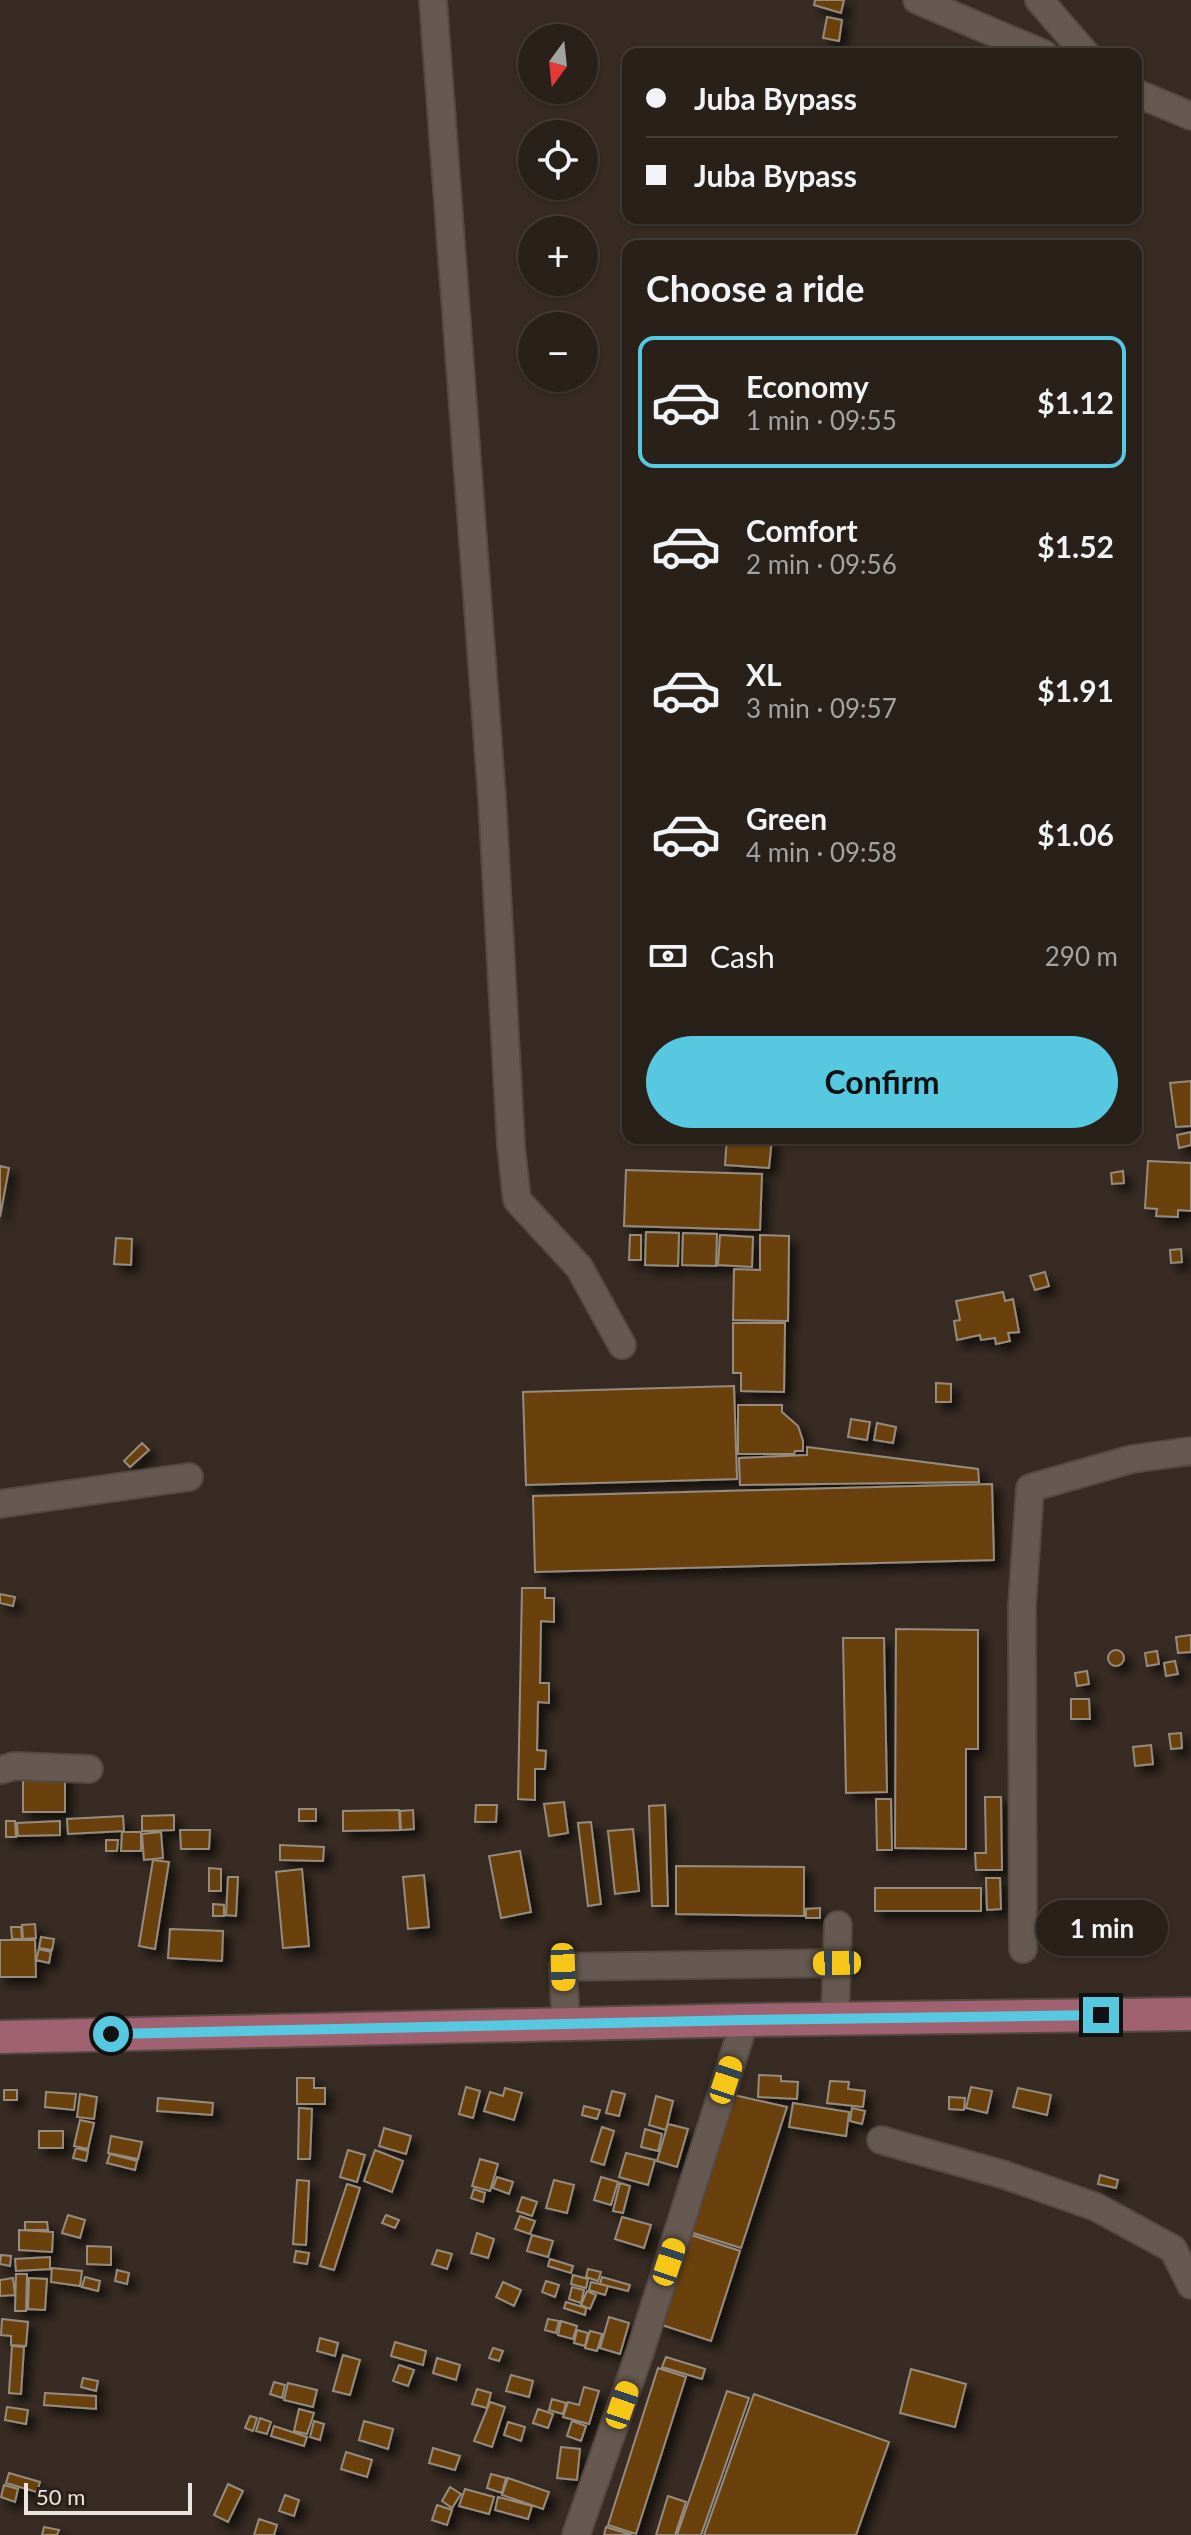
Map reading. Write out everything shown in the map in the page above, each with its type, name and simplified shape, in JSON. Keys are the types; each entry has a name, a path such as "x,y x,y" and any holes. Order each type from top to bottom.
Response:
{"main road":[{"path":"0,2037 745,2020 1191,2014"}],"street":[{"path":"433,0 486,718 511,1146 517,1200 579,1267 622,1345"},
{"path":"917,0 1030,48"},
{"path":"1039,0 1081,48"},
{"path":"1142,96 1191,116"},
{"path":"1023,1949 1022,1606 1030,1488 1132,1459 1191,1451"},
{"path":"0,1504 189,1477"},
{"path":"0,1770 14,1766 89,1769"},
{"path":"835,2019 838,1925"},
{"path":"566,2025 563,1967 837,1963"},
{"path":"576,2535 640,2352 745,2020"},
{"path":"881,2140 1005,2175 1096,2207 1173,2249 1191,2285"}],"building":[{"path":"815,0 844,0 841,13 814,5"},
{"path":"827,17 842,20 839,41 823,38"},
{"path":"1191,1081 1191,1126 1176,1127 1170,1083"},
{"path":"1191,1132 1191,1145 1179,1148 1177,1135"},
{"path":"727,1144 771,1144 769,1168 725,1165"},
{"path":"1148,1161 1191,1163 1191,1211 1178,1210 1178,1217 1156,1216 1157,1209 1145,1208"},
{"path":"0,1166 9,1168 0,1217"},
{"path":"626,1170 762,1174 760,1230 624,1226"},
{"path":"1123,1171 1124,1183 1112,1184 1111,1173"},
{"path":"646,1232 679,1233 678,1266 645,1265"},
{"path":"683,1233 717,1234 716,1266 682,1265"},
{"path":"630,1235 641,1235 641,1260 629,1260"},
{"path":"720,1235 753,1237 752,1267 718,1265"},
{"path":"760,1235 789,1236 788,1321 733,1320 734,1269 760,1270"},
{"path":"116,1238 132,1239 131,1265 114,1264"},
{"path":"1181,1249 1182,1262 1171,1263 1170,1250"},
{"path":"1045,1272 1049,1286 1035,1290 1030,1276"},
{"path":"1003,1292 1005,1301 1013,1299 1019,1332 1008,1333 1010,1341 996,1344 995,1338 981,1340 980,1335 957,1340 954,1321 960,1320 956,1301"},
{"path":"733,1323 785,1323 784,1392 741,1391 741,1373 733,1373"},
{"path":"936,1383 951,1384 951,1402 936,1402"},
{"path":"734,1386 737,1479 526,1485 523,1392"},
{"path":"738,1405 782,1405 782,1412 798,1426 803,1451 795,1451 794,1454 738,1454"},
{"path":"851,1419 870,1422 867,1440 848,1437"},
{"path":"877,1423 896,1427 893,1443 874,1440"},
{"path":"142,1443 149,1450 130,1467 124,1461"},
{"path":"807,1447 978,1469 979,1482 740,1485 739,1458 807,1455"},
{"path":"992,1484 994,1560 535,1572 533,1496"},
{"path":"522,1588 545,1588 545,1598 554,1598 554,1622 541,1621 540,1683 549,1683 549,1703 538,1702 537,1750 546,1751 545,1769 535,1769 535,1800 518,1799"},
{"path":"0,1594 15,1597 13,1606 0,1603"},
{"path":"896,1629 978,1630 978,1749 966,1749 966,1849 895,1848"},
{"path":"1191,1635 1191,1652 1178,1653 1176,1637"},
{"path":"843,1638 884,1638 887,1792 846,1793"},
{"path":"1116,1650 1122,1652 1122,1664 1116,1666 1110,1664 1108,1658 1110,1652"},
{"path":"1157,1651 1159,1664 1147,1666 1145,1653"},
{"path":"1175,1661 1178,1674 1166,1676 1164,1663"},
{"path":"1087,1671 1089,1684 1077,1686 1075,1673"},
{"path":"1071,1699 1089,1699 1090,1719 1071,1719"},
{"path":"1181,1733 1182,1748 1171,1749 1169,1734"},
{"path":"1151,1745 1153,1764 1135,1766 1133,1747"},
{"path":"23,1773 65,1773 65,1812 23,1812"},
{"path":"985,1797 1001,1797 1002,1870 976,1870 975,1853 986,1853"},
{"path":"876,1799 891,1799 892,1850 877,1850"},
{"path":"564,1802 568,1833 549,1836 544,1804"},
{"path":"476,1805 497,1805 496,1822 475,1822"},
{"path":"665,1805 668,1906 652,1906 649,1806"},
{"path":"299,1809 316,1809 316,1821 299,1821"},
{"path":"399,1810 400,1830 343,1831 343,1811"},
{"path":"413,1810 414,1829 401,1830 400,1811"},
{"path":"174,1815 174,1830 142,1831 142,1816"},
{"path":"123,1816 124,1831 68,1834 67,1819"},
{"path":"6,1821 15,1821 16,1837 6,1837"},
{"path":"60,1821 60,1835 18,1836 17,1823"},
{"path":"591,1822 601,1904 588,1906 578,1823"},
{"path":"633,1829 639,1891 615,1894 608,1831"},
{"path":"180,1830 210,1830 209,1849 181,1849"},
{"path":"122,1832 141,1832 141,1851 121,1851"},
{"path":"161,1832 163,1858 144,1860 142,1834"},
{"path":"106,1840 118,1840 117,1851 106,1851"},
{"path":"280,1845 324,1847 323,1861 280,1860"},
{"path":"520,1851 531,1912 501,1918 489,1856"},
{"path":"153,1860 169,1862 155,1949 139,1946"},
{"path":"676,1866 804,1867 804,1916 676,1914"},
{"path":"209,1868 221,1869 221,1891 209,1891"},
{"path":"302,1869 309,1946 283,1948 276,1872"},
{"path":"424,1875 429,1927 408,1929 403,1877"},
{"path":"228,1877 238,1877 236,1916 226,1915"},
{"path":"986,1878 1000,1878 1001,1909 987,1910"},
{"path":"875,1888 981,1888 981,1911 875,1911"},
{"path":"213,1904 224,1905 224,1916 213,1916"},
{"path":"820,1908 820,1918 806,1918 806,1909"},
{"path":"35,1924 36,1938 23,1939 22,1925"},
{"path":"11,1927 21,1927 22,1939 12,1939"},
{"path":"170,1929 223,1931 222,1961 168,1958"},
{"path":"41,1937 54,1939 52,1950 39,1948"},
{"path":"0,1940 35,1940 36,1977 0,1977"},
{"path":"39,1949 51,1952 49,1963 36,1960"},
{"path":"759,2075 781,2076 781,2081 798,2082 797,2099 758,2097"},
{"path":"297,2078 314,2078 314,2088 325,2088 325,2104 297,2104"},
{"path":"830,2081 849,2082 848,2089 865,2091 863,2107 827,2103"},
{"path":"466,2087 480,2091 473,2118 459,2114"},
{"path":"971,2087 992,2091 987,2113 966,2108"},
{"path":"505,2088 522,2093 514,2120 484,2111 490,2092 503,2096"},
{"path":"1018,2088 1051,2095 1047,2115 1013,2107"},
{"path":"4,2090 17,2090 17,2100 4,2100"},
{"path":"612,2091 625,2094 619,2116 606,2113"},
{"path":"46,2092 76,2094 74,2110 45,2107"},
{"path":"80,2094 97,2097 94,2119 77,2117"},
{"path":"734,2095 787,2107 741,2248 690,2232"},
{"path":"656,2096 673,2101 666,2130 649,2125"},
{"path":"949,2097 965,2098 964,2110 949,2109"},
{"path":"158,2098 213,2103 212,2115 157,2111"},
{"path":"793,2103 849,2112 846,2136 789,2127"},
{"path":"584,2106 600,2110 597,2119 582,2115"},
{"path":"299,2108 312,2109 310,2159 298,2159"},
{"path":"852,2108 865,2111 862,2124 850,2121"},
{"path":"80,2120 94,2123 88,2149 74,2146"},
{"path":"668,2124 688,2129 677,2167 657,2161"},
{"path":"602,2127 614,2131 604,2165 591,2161"},
{"path":"384,2128 411,2136 406,2154 379,2146"},
{"path":"645,2129 662,2134 658,2151 641,2147"},
{"path":"39,2131 63,2131 63,2148 39,2148"},
{"path":"111,2136 142,2142 138,2159 108,2153"},
{"path":"76,2148 88,2151 86,2161 73,2158"},
{"path":"348,2150 365,2155 357,2182 340,2177"},
{"path":"375,2150 403,2161 392,2192 364,2181"},
{"path":"626,2153 655,2160 648,2185 619,2177"},
{"path":"110,2154 137,2161 135,2170 107,2163"},
{"path":"480,2159 498,2164 490,2191 472,2186"},
{"path":"1100,2175 1118,2180 1116,2188 1098,2184"},
{"path":"497,2177 513,2182 509,2194 493,2188"},
{"path":"601,2177 618,2182 611,2205 594,2200"},
{"path":"297,2180 309,2181 306,2245 293,2244"},
{"path":"554,2180 574,2185 567,2213 546,2208"},
{"path":"620,2183 630,2186 623,2213 613,2211"},
{"path":"347,2184 360,2188 334,2270 320,2266"},
{"path":"474,2189 485,2193 483,2202 471,2198"},
{"path":"522,2197 537,2202 532,2216 517,2211"},
{"path":"68,2215 85,2220 80,2238 62,2233"},
{"path":"386,2215 399,2220 395,2228 382,2223"},
{"path":"520,2216 535,2221 530,2234 515,2229"},
{"path":"622,2217 651,2225 644,2248 615,2239"},
{"path":"25,2222 47,2222 48,2230 25,2230"},
{"path":"19,2230 53,2232 52,2252 19,2250"},
{"path":"477,2233 494,2239 488,2258 471,2253"},
{"path":"688,2234 740,2251 711,2341 659,2324"},
{"path":"532,2235 553,2241 548,2257 527,2251"},
{"path":"87,2246 111,2247 111,2265 87,2264"},
{"path":"437,2250 452,2254 447,2269 432,2264"},
{"path":"296,2251 309,2253 307,2264 294,2262"},
{"path":"1,2255 11,2256 10,2266 0,2264"},
{"path":"50,2257 50,2269 16,2271 15,2259"},
{"path":"550,2259 573,2266 571,2273 548,2266"},
{"path":"52,2268 82,2271 80,2286 51,2282"},
{"path":"588,2269 601,2272 598,2281 586,2277"},
{"path":"117,2270 129,2273 127,2284 115,2281"},
{"path":"16,2274 27,2274 26,2311 15,2311"},
{"path":"573,2275 588,2279 586,2288 571,2284"},
{"path":"85,2277 100,2281 98,2291 82,2287"},
{"path":"602,2277 630,2285 628,2291 600,2284"},
{"path":"13,2278 15,2295 0,2296 0,2280"},
{"path":"29,2278 47,2279 45,2310 28,2309"},
{"path":"546,2281 559,2285 555,2297 542,2292"},
{"path":"503,2282 521,2290 514,2306 496,2297"},
{"path":"591,2282 608,2286 605,2295 589,2290"},
{"path":"572,2287 584,2290 581,2303 569,2299"},
{"path":"587,2291 596,2295 590,2309 581,2305"},
{"path":"566,2302 586,2308 585,2315 564,2308"},
{"path":"609,2317 629,2323 620,2354 600,2348"},
{"path":"2,2319 28,2322 26,2346 11,2345 11,2336 1,2335"},
{"path":"548,2319 559,2321 556,2333 545,2330"},
{"path":"561,2321 577,2326 573,2339 558,2335"},
{"path":"577,2330 588,2333 585,2346 574,2343"},
{"path":"590,2331 602,2334 597,2351 585,2348"},
{"path":"320,2338 338,2343 335,2356 317,2351"},
{"path":"395,2342 426,2351 423,2365 391,2356"},
{"path":"12,2346 24,2347 21,2394 9,2393"},
{"path":"493,2348 503,2351 499,2361 489,2358"},
{"path":"343,2355 360,2360 350,2395 333,2391"},
{"path":"666,2357 705,2369 702,2379 662,2367"},
{"path":"437,2358 460,2365 456,2380 433,2373"},
{"path":"399,2365 414,2370 408,2386 393,2381"},
{"path":"658,2368 686,2377 636,2534 608,2525"},
{"path":"911,2369 966,2384 955,2427 900,2413"},
{"path":"511,2375 533,2381 529,2397 506,2391"},
{"path":"83,2378 98,2381 96,2391 81,2387"},
{"path":"274,2382 285,2385 282,2398 270,2394"},
{"path":"288,2383 317,2390 313,2407 284,2400"},
{"path":"584,2387 599,2391 589,2424 563,2417 568,2402 579,2405"},
{"path":"477,2389 491,2393 487,2408 472,2404"},
{"path":"727,2391 749,2398 701,2535 677,2535"},
{"path":"45,2393 96,2396 96,2409 44,2405"},
{"path":"754,2394 889,2442 856,2535 704,2535"},
{"path":"552,2399 566,2403 563,2414 549,2410"},
{"path":"490,2402 505,2407 492,2447 474,2441"},
{"path":"7,2407 28,2410 26,2424 5,2420"},
{"path":"299,2409 314,2413 307,2434 294,2431"},
{"path":"538,2409 553,2414 548,2428 533,2423"},
{"path":"250,2416 257,2418 253,2431 245,2428"},
{"path":"260,2418 271,2422 267,2434 256,2431"},
{"path":"314,2421 324,2424 320,2440 310,2437"},
{"path":"364,2421 393,2429 388,2449 359,2440"},
{"path":"572,2421 586,2426 581,2441 567,2436"},
{"path":"508,2422 525,2427 521,2441 504,2435"},
{"path":"274,2426 307,2437 304,2446 271,2436"},
{"path":"561,2447 580,2449 577,2480 557,2478"},
{"path":"433,2448 460,2456 455,2470 429,2463"},
{"path":"346,2452 372,2460 367,2477 341,2469"},
{"path":"9,2473 40,2482 37,2492 6,2483"},
{"path":"491,2474 506,2478 502,2493 487,2488"},
{"path":"508,2478 549,2492 543,2509 502,2495"},
{"path":"228,2484 243,2491 228,2522 214,2515"},
{"path":"4,2485 18,2489 15,2502 1,2497"},
{"path":"450,2487 461,2494 452,2508 442,2501"},
{"path":"465,2489 494,2497 489,2514 459,2506"},
{"path":"285,2495 299,2500 294,2516 279,2511"},
{"path":"668,2496 686,2502 675,2535 656,2535"},
{"path":"498,2497 532,2506 528,2519 495,2510"},
{"path":"437,2505 452,2510 447,2525 432,2520"},
{"path":"259,2519 277,2525 274,2535 254,2535"},
{"path":"44,2527 59,2530 57,2535 42,2535"},
{"path":"606,2527 632,2535 604,2535"}],"route":[{"path":"111,2034 1101,2015"}]}
